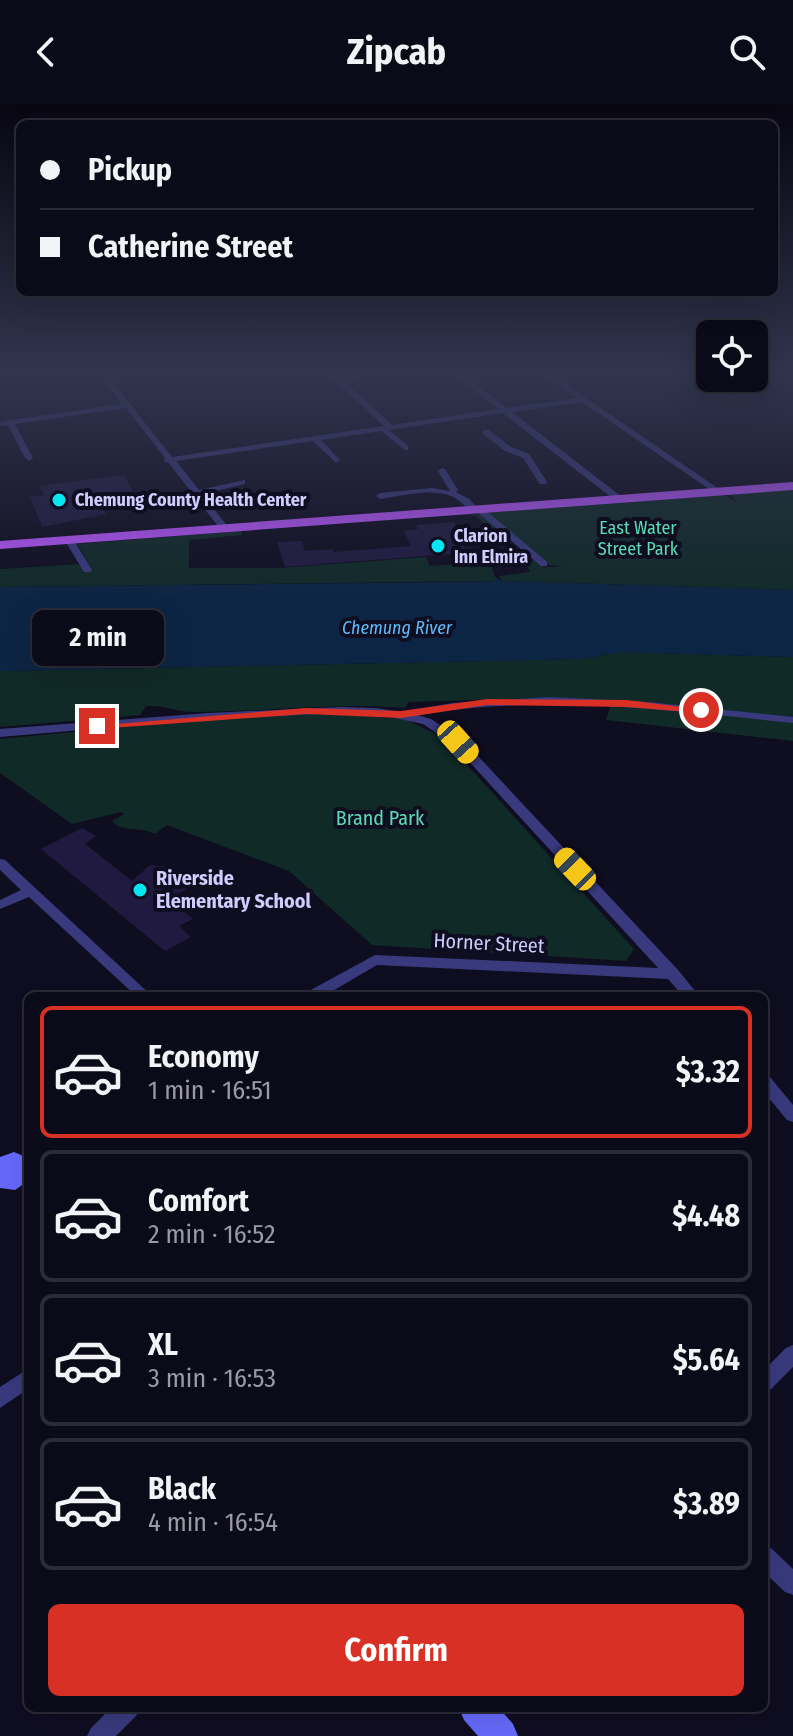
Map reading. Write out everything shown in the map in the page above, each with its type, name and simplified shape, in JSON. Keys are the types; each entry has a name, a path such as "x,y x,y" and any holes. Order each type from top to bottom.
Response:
{"main road":[{"path":"0,545 793,486"},
{"path":"480,1712 501,1736"}],"street":[{"path":"22,448 29,458"},
{"path":"158,448 224,528"},
{"path":"167,460 251,448"},
{"path":"325,448 336,460"},
{"path":"507,448 526,456 556,451"},
{"path":"552,448 619,499"},
{"path":"656,448 718,491"},
{"path":"526,456 543,482"},
{"path":"442,471 454,490 544,564"},
{"path":"197,493 242,482"},
{"path":"380,496 454,490"},
{"path":"69,539 87,570"},
{"path":"401,715 487,702 627,703 793,720"},
{"path":"0,733 292,711 364,711 427,721 458,742 689,992"},
{"path":"0,863 141,992"},
{"path":"0,905 30,891"},
{"name":"Horner Street","path":"319,992 375,960 674,974"},
{"path":"768,1086 793,1116"},
{"path":"768,1379 793,1354"},
{"path":"0,1399 24,1381"},
{"path":"768,1561 793,1584"},
{"path":"99,1736 124,1712"}],"green space":[{"name":"East Water Street Park","path":"793,490 793,590 502,581 499,576 530,572 527,565 520,562 536,560 544,567 561,567 544,564 479,509 724,495 739,504 729,494"},
{"path":"481,514 526,558 490,561 496,581 0,587 0,569 80,564 91,569 78,544 242,531 242,535 189,540 189,568 280,568 426,557 430,566 469,563 465,554 489,549 508,552 506,548 509,546 476,516 467,515"},
{"path":"621,652 793,657 793,741 606,720 612,702 538,698 409,702 405,708 352,706 194,712 146,706 140,715 0,727 0,671 583,659"},
{"name":"Brand Park","path":"317,713 405,719 442,737 634,949 626,961 372,945 289,871 167,825 155,834 121,827 112,821 124,814 121,812 72,824 0,773 0,739 189,721"}],"water":[{"name":"Chemung River","path":"494,576 502,581 793,590 793,657 621,652 583,659 0,671 0,587 462,582 495,581"}],"building":[{"name":"Chemung County Health Center","path":"124,475 134,493 97,497 106,514 42,527 30,497 45,495 39,486"},
{"name":"Clarion Inn Elmira","path":"454,522 466,552 285,567 277,542 302,541 305,551 333,549 334,552 411,546 404,531 418,529 416,525"},
{"name":"Riverside Elementary School","path":"82,828 96,836 85,844 132,881 150,865 170,867 182,874 178,876 192,887 179,893 193,906 183,911 193,919 179,926 191,937 165,951 41,849"}],"place":[{"name":"Chemung County Health Center","path":"59,500"},
{"name":"Clarion Inn Elmira","path":"438,546"},
{"name":"Riverside Elementary School","path":"140,890"}],"route":[{"path":"97,726 306,711 376,711 401,715 454,704 487,702 627,703 701,710"}]}
